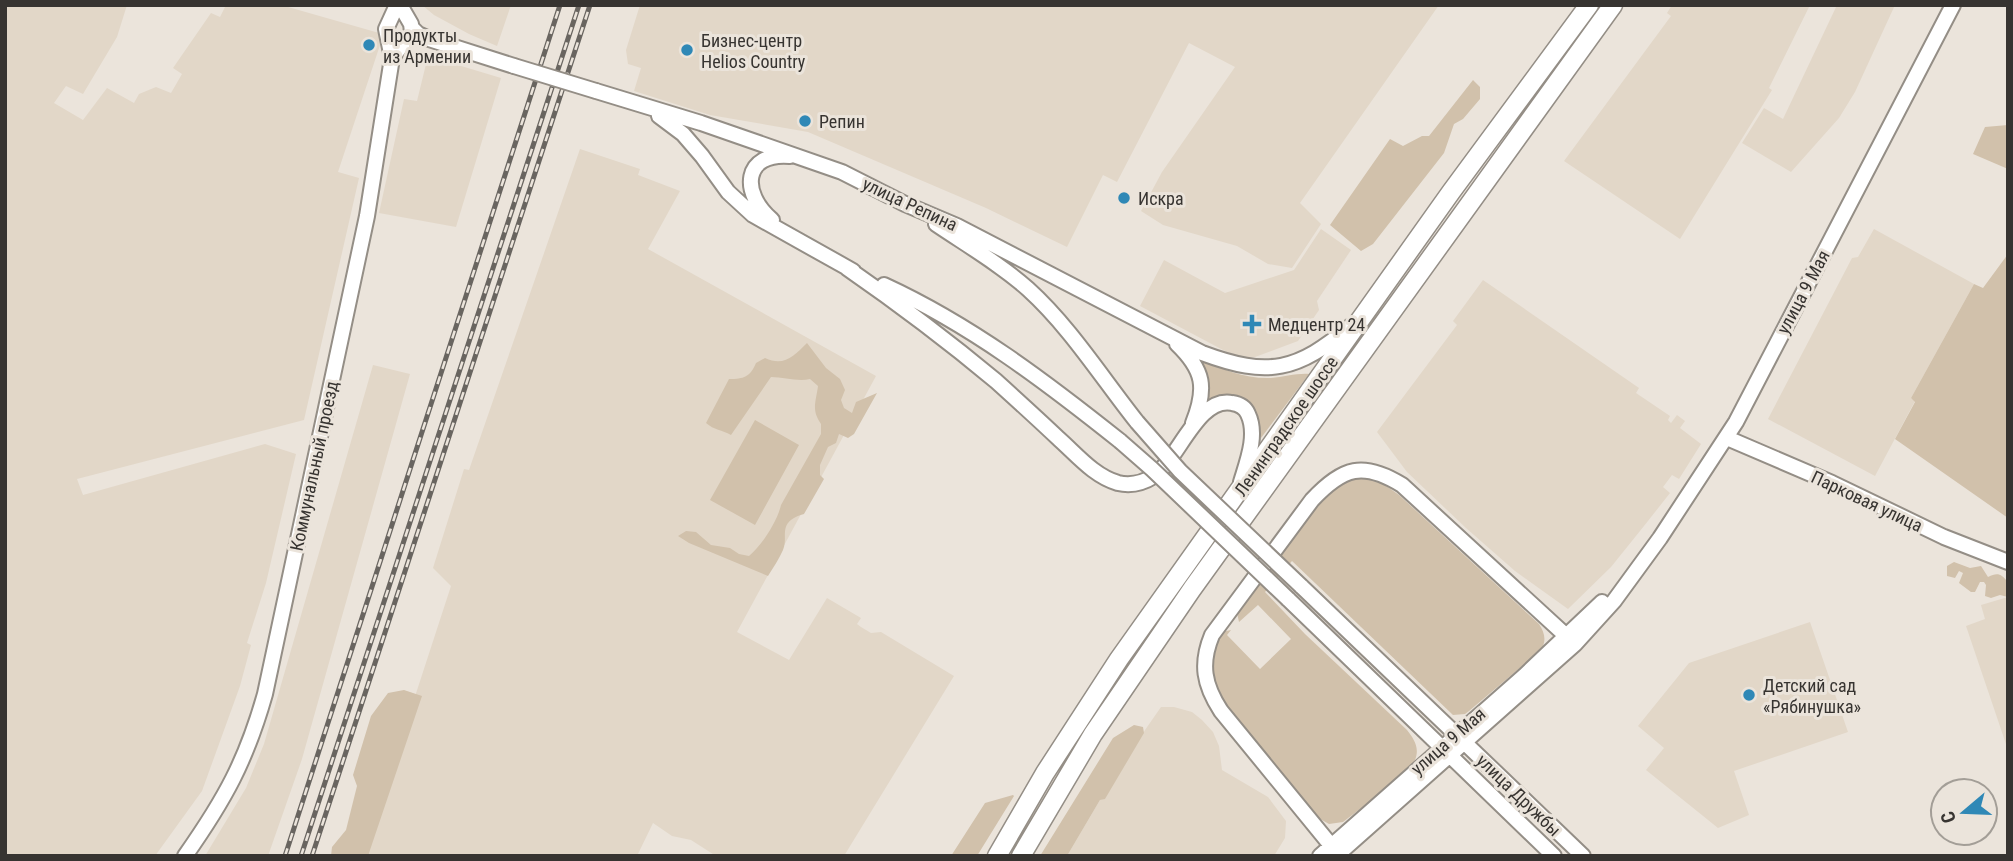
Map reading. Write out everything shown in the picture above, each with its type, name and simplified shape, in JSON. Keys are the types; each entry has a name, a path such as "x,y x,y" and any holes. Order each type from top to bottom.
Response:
{"highway":[{"name":"Ленинградское шоссе","path":"997,856 1045,773 1119,659 1451,192 1589,5"},
{"name":"Ленинградское шоссе","path":"1021,856 1093,734 1192,589 1613,5"}],"street":[{"path":"398,5 386,29 387,37 393,43 409,33"},
{"path":"398,5 409,33"},
{"name":"улица 9 Мая","path":"1320,856 1335,852 1619,594 1679,512 1727,438 1953,5"},
{"name":"улица Репина","path":"390,21 397,17 409,33 842,172 905,204 957,226 1202,353 1235,365 1270,368 1289,364 1331,342 1366,314"},
{"path":"392,58 409,33"},
{"name":"Коммунальный проезд","path":"185,856 214,815 243,761 265,694 367,216 392,58 387,37"},
{"path":"643,107 682,134 739,204 753,215 848,268 908,310 996,381 1102,476 1127,484 1145,481 1169,463 1192,427 1209,410 1223,402 1239,405 1249,415 1251,439 1248,460 1235,497"},
{"path":"800,242 763,212 751,194 750,186 755,170 769,158 777,155 805,158"},
{"name":"улица Дружбы","path":"905,204 1004,269 1030,291 1070,335 1137,422 1180,471 1583,856"},
{"name":"улица Дружбы","path":"848,268 957,323 1022,365 1120,441 1153,469 1554,856"},
{"path":"1167,335 1193,361 1201,379 1201,399 1192,427"},
{"name":"Парковая улица","path":"1727,438 1832,483 1944,537 2008,562"},
{"path":"1335,852 1221,711 1208,689 1204,664 1212,635 1312,500 1328,483 1345,472 1356,470 1386,475 1402,485 1570,640"}],"shaded area":[{"path":"5,5 127,5 117,37 83,94 66,86 54,103 83,120 107,88 134,103 139,94 156,87 171,93 182,74 173,68 211,13 220,17 226,5 281,5 379,33 382,39 338,172 359,178 304,420 77,479 83,495 265,444 296,454 266,583 247,643 251,645 240,686 202,791 155,856 5,856"},
{"path":"422,5 511,5 497,46 434,15"},
{"path":"640,5 1439,5 1300,203 1321,224 1292,268 1268,264 1237,246 1163,225 1141,211 1162,172 1235,67 1189,43 1117,182 1103,175 1067,247 986,208 808,132 710,115 634,91 641,68 628,64 626,50"},
{"path":"1672,5 1810,5 1769,88 1772,90 1680,239 1564,161 1671,16 1667,13"},
{"path":"1837,5 1895,5 1855,92 1839,118 1791,172 1742,143 1764,108 1783,119"},
{"path":"428,56 501,78 456,227 379,213 404,99 417,101"},
{"path":"1473,80 1480,87 1480,99 1463,119 1454,124 1444,153 1373,244 1361,251 1330,225 1390,139 1403,146 1422,136 1429,136"},
{"path":"2008,125 2008,169 1973,154 1985,127"},
{"path":"580,149 640,169 638,175 680,191 648,249 876,376 737,632 789,660 827,598 861,618 857,624 861,627 871,633 881,632 954,676 844,856 716,856 691,840 672,836 653,823 637,856 363,856 451,586 433,568 464,469 469,470"},
{"path":"1321,229 1351,250 1317,301 1319,310 1298,341 1255,357 1240,359 1140,306 1164,260 1225,293 1294,270"},
{"path":"1874,229 1974,284 1911,398 1915,401 1875,476 1768,419 1852,258 1858,257"},
{"path":"2008,254 2008,518 1895,439 1915,402 1911,398 1974,284 1983,288"},
{"path":"1483,280 1639,388 1636,393 1670,416 1668,420 1671,423 1677,415 1685,421 1680,428 1701,444 1679,479 1672,475 1663,487 1670,493 1611,567 1568,609 1515,571 1466,528 1407,472 1377,432 1457,325 1453,321"},
{"path":"807,343 826,368 840,379 845,390 841,400 844,408 852,413 856,402 877,393 854,434 848,438 839,434 836,443 828,447 820,465 820,475 824,479 804,514 795,517 787,525 783,550 768,576 678,536 686,531 696,532 711,545 730,548 749,556 768,533 821,434 821,424 815,410 818,386 810,379 771,377 731,435 706,423 729,379 746,376 756,363 765,358 778,361 788,359"},
{"path":"1201,359 1226,370 1253,377 1309,374 1261,438 1254,416 1240,400 1225,394 1205,403 1199,361"},
{"path":"373,365 410,374 302,759 268,856 205,856 246,788 264,744"},
{"path":"755,420 799,445 755,525 710,500"},
{"path":"1364,477 1385,485 1399,495 1539,624 1544,641 1540,651 1469,711 1453,715 1292,561 1265,592 1305,634 1407,730 1417,748 1411,766 1393,782 1343,822 1329,824 1315,816 1220,700 1210,670 1215,645 1222,632 1231,630 1227,635 1260,669 1291,639 1258,605 1239,622 1237,613 1325,495 1345,481"},
{"path":"1954,562 1970,568 1981,566 1988,577 1997,574 2001,576 2008,582 2008,597 1985,596 1984,582 1980,582 1975,592 1971,592 1959,583 1963,573 1959,571 1955,578 1947,576 1947,566"},
{"path":"2008,597 2008,750 1966,626 1985,619 1981,605"},
{"name":"Детский сад «Рябинушка»","path":"1810,622 1848,732 1734,771 1749,815 1718,828 1646,770 1664,748 1638,726 1689,663"},
{"path":"404,690 422,696 368,856 331,856 332,847 346,830 357,786 353,775 371,716 388,693"},
{"path":"1161,707 1192,712 1202,720 1213,732 1219,746 1222,770 1268,797 1286,821 1285,838 1274,856 1067,856"},
{"path":"1134,725 1143,727 1144,733 1067,856 1040,856 1113,738"},
{"path":"1013,795 977,856 951,856 985,803"}],"railway":[{"path":"285,856 560,5"},
{"path":"301,856 579,5"},
{"path":"312,856 590,5"}],"place":[{"name":"Продукты из Армении","path":"369,45"},
{"name":"Бизнес-центр Helios Country","path":"687,50"},
{"name":"Репин","path":"805,121"},
{"name":"Искра","path":"1124,198"},
{"name":"Медцентр 24","path":"1252,324"},
{"name":"Детский сад «Рябинушка»","path":"1749,695"}]}
